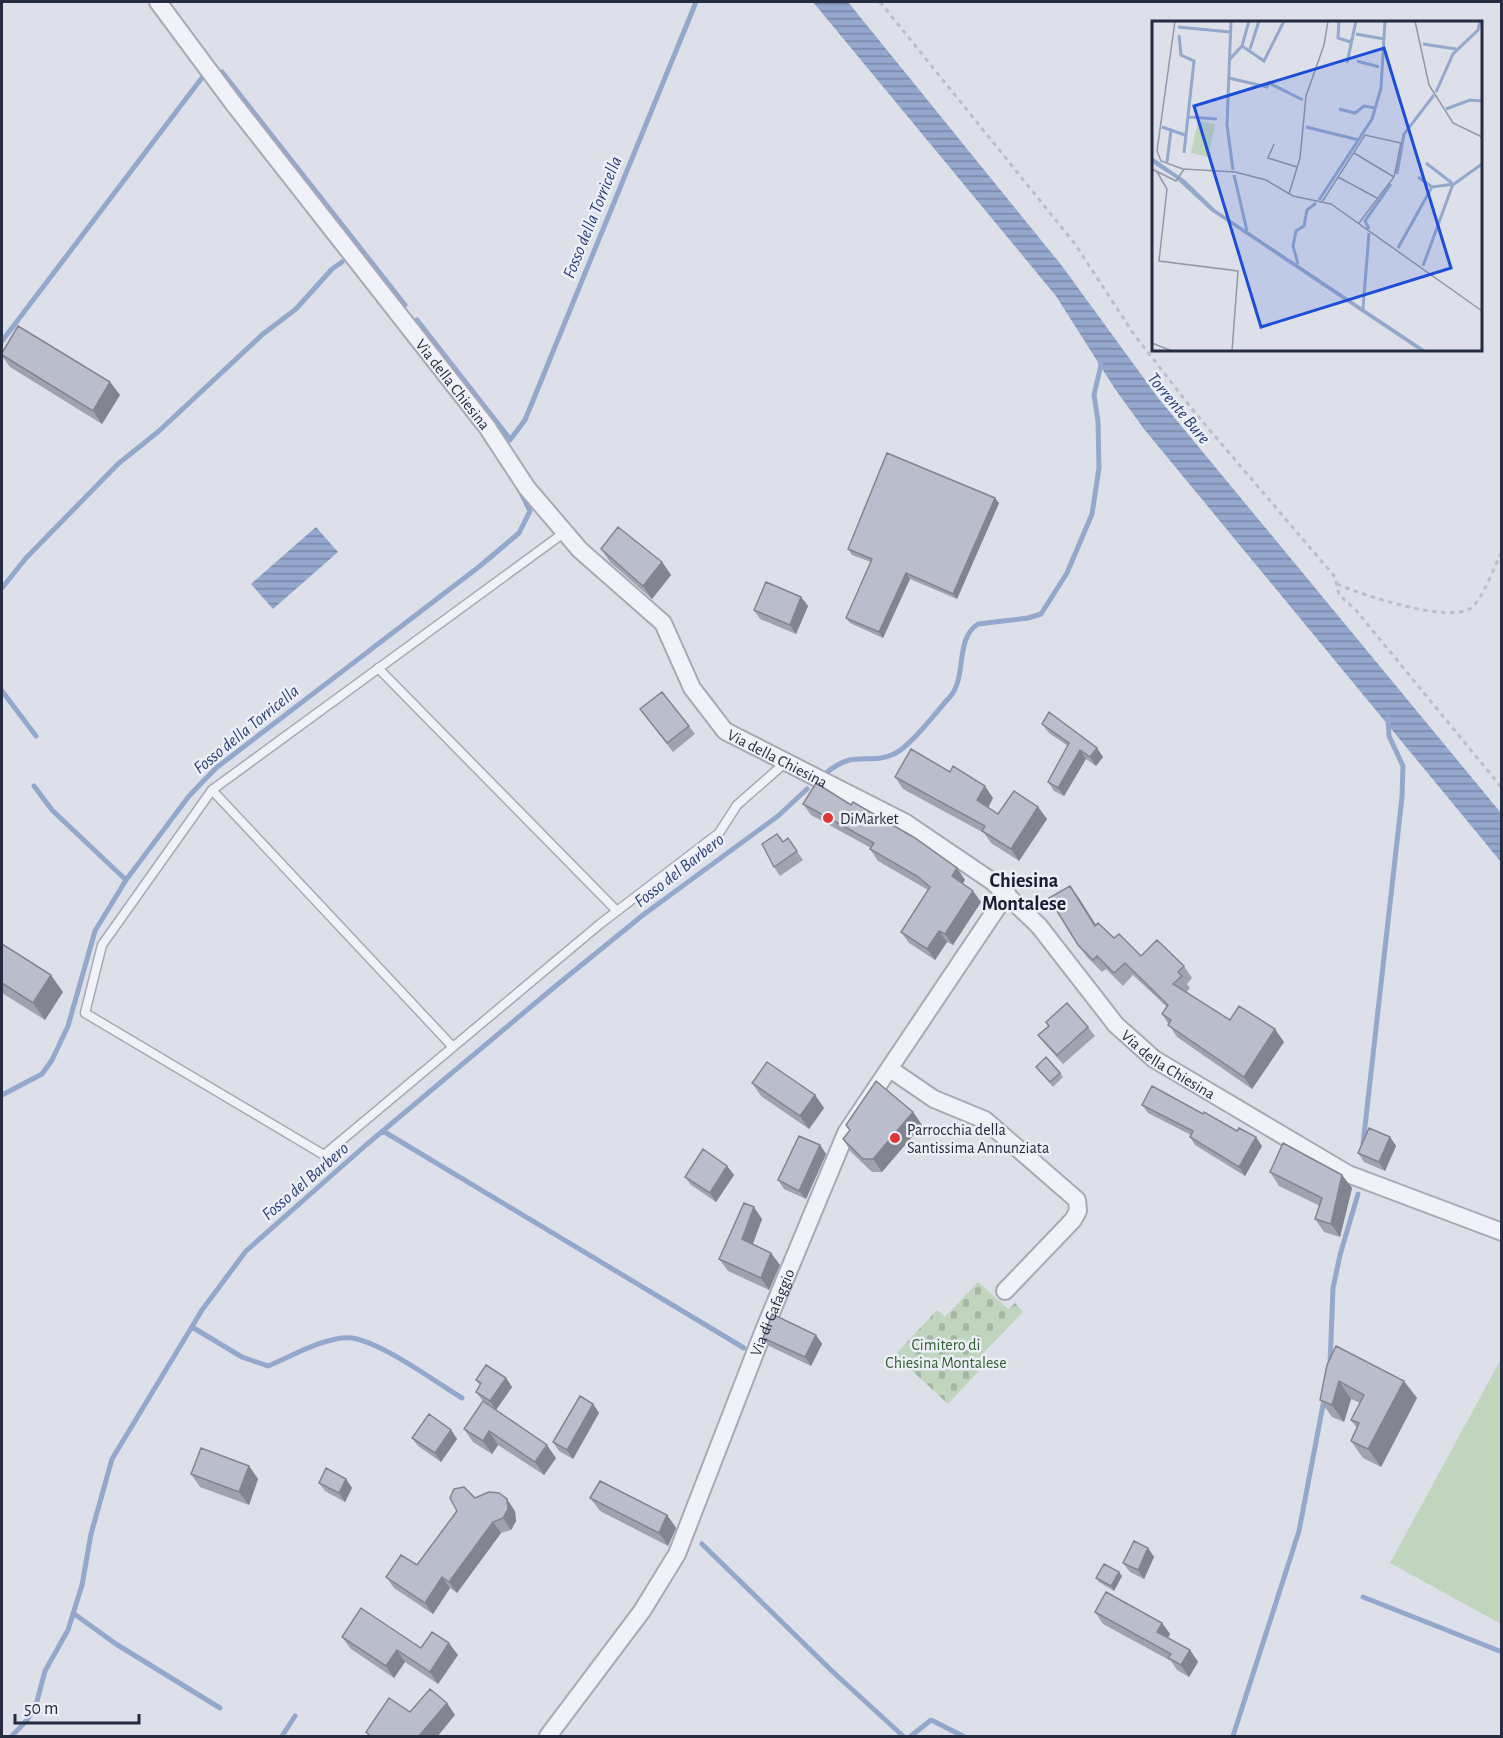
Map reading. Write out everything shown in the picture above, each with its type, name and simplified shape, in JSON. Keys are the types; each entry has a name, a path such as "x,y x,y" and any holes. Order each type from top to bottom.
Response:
{"street":[{"name":"Via della Chiesina","path":"158,2 233,103 487,427 526,488 580,550 663,623 692,688 725,731 906,823 1007,893 1039,926 1116,1025 1154,1059 1348,1174 1502,1232"},
{"name":"Via di Cafaggio","path":"548,1737 642,1611 672,1564 764,1330 843,1139 1007,893"},
{"path":"890,1069 934,1099 985,1120 1077,1200 1078,1211 1070,1224 1005,1291"}],"lane":[{"path":"565,532 212,790 102,945 85,1013 324,1155 452,1046 617,911 719,833 736,805 786,762"},
{"path":"378,668 617,911"},
{"path":"212,790 452,1046"}],"path":[{"path":"880,2 1075,244 1133,333 1196,414 1335,577 1339,595 1355,609 1502,788"},
{"path":"1337,584 1365,596 1425,610 1463,612 1476,603 1502,551"}],"green space":[{"name":"Cimitero di Chiesina Montalese","path":"978,1282 1008,1309 1015,1303 1023,1312 983,1353 990,1359 948,1404 895,1355 937,1310 945,1317"},
{"path":"1501,1359 1501,1624 1390,1563"}],"water":[{"path":"813,2 848,2 1062,266 1159,399 1501,813 1501,862 1144,429 1115,389 1056,296"},
{"path":"316,527 338,552 273,609 251,584"}],"building":[{"path":"18,326 110,382 93,411 2,355"},
{"path":"887,453 995,498 953,594 906,573 879,632 846,618 872,559 848,549"},
{"path":"618,527 662,562 643,586 601,549"},
{"path":"766,582 801,597 790,625 754,610"},
{"path":"662,692 689,726 667,743 640,709"},
{"path":"1049,712 1097,748 1090,757 1080,750 1058,788 1048,782 1069,743 1042,724"},
{"path":"911,749 950,772 953,766 985,786 977,800 998,814 1014,791 1038,807 1011,849 982,831 985,826 895,777"},
{"path":"816,783 851,805 853,802 915,838 957,868 952,876 973,891 945,934 939,931 927,949 901,932 930,887 917,876 870,849 874,843 803,804"},
{"path":"777,834 783,842 788,838 797,851 774,867 762,844"},
{"path":"1070,886 1095,926 1098,923 1114,938 1119,934 1141,956 1157,940 1184,966 1178,972 1182,976 1173,984 1230,1020 1239,1006 1275,1029 1244,1077 1168,1025 1171,1020 1162,1014 1168,1005 1125,963 1114,973 1097,956 1093,960 1078,945 1049,898"},
{"path":"2,944 51,975 33,1003 2,983"},
{"path":"1067,1003 1088,1027 1057,1055 1038,1035 1049,1026 1046,1022"},
{"path":"1046,1057 1060,1073 1050,1082 1036,1067"},
{"path":"767,1062 815,1095 800,1116 752,1083"},
{"path":"876,1081 913,1112 873,1159 863,1159 843,1139 850,1130 846,1125"},
{"path":"1152,1086 1237,1131 1239,1128 1256,1137 1239,1167 1190,1137 1193,1131 1142,1105"},
{"path":"1369,1128 1390,1137 1379,1162 1358,1153"},
{"path":"799,1136 820,1145 799,1191 778,1180"},
{"path":"1283,1143 1342,1175 1331,1224 1315,1219 1322,1198 1270,1172"},
{"path":"703,1149 727,1166 710,1193 685,1177"},
{"path":"744,1203 754,1207 742,1239 771,1253 761,1278 719,1259"},
{"path":"772,1314 816,1335 805,1357 763,1338"},
{"path":"1336,1346 1404,1381 1368,1449 1351,1441 1359,1423 1351,1420 1364,1395 1339,1381 1332,1405 1320,1400 1327,1365"},
{"path":"486,1365 506,1378 490,1401 476,1392 481,1383 476,1380"},
{"path":"580,1396 593,1404 567,1450 553,1442"},
{"path":"483,1401 547,1445 535,1462 489,1431 483,1441 464,1429"},
{"path":"429,1414 451,1430 435,1453 412,1438"},
{"path":"201,1448 249,1466 239,1492 191,1474"},
{"path":"326,1468 346,1479 339,1493 319,1483"},
{"path":"600,1481 667,1515 659,1533 590,1498"},
{"path":"464,1487 475,1498 489,1492 499,1493 507,1499 508,1509 503,1518 493,1522 449,1582 442,1577 425,1603 386,1577 401,1555 417,1565 457,1511 450,1498 454,1489"},
{"path":"1134,1541 1148,1548 1138,1570 1123,1563"},
{"path":"1104,1564 1119,1572 1111,1586 1096,1578"},
{"path":"1106,1592 1162,1623 1157,1632 1190,1650 1181,1665 1168,1658 1171,1654 1095,1612"},
{"path":"361,1608 421,1648 432,1632 449,1643 430,1672 397,1650 386,1666 342,1637"},
{"path":"430,1689 447,1703 420,1737 372,1737 366,1732 389,1698 410,1712"}],"waterway":[{"name":"Fosso della Torricella","path":"510,440 525,420 696,2"},
{"path":"222,72 405,305"},
{"path":"2,341 201,79"},
{"path":"2,588 26,558 118,464 159,431 263,334 296,309 332,269 342,262"},
{"path":"417,320 510,439"},
{"name":"Fosso del Barbero","path":"826,773 846,761 877,759 894,754 908,744 955,690 966,639 978,624 1028,618 1041,614 1067,573 1092,514 1099,468 1098,421 1094,395 1101,365 1099,359"},
{"name":"Fosso della Torricella","path":"2,1095 42,1074 52,1060 68,1026 95,931 126,880 189,796 216,768 480,566 519,533 530,511 520,491"},
{"path":"2,691 36,736"},
{"path":"1363,1144 1402,797 1403,766 1389,736 1388,718"},
{"path":"34,786 52,810 126,880"},
{"name":"Fosso del Barbero","path":"12,1736 27,1720 36,1705 45,1671 68,1630 82,1585 91,1534 112,1459 202,1310 246,1251 366,1145 552,989 643,915 778,816 807,789"},
{"path":"383,1131 744,1348"},
{"path":"1330,1364 1333,1288 1358,1194"},
{"path":"192,1327 242,1357 268,1366 332,1340 352,1338 364,1341 393,1355 462,1398"},
{"path":"1233,1736 1299,1531 1324,1400"},
{"path":"702,1544 833,1672 903,1736"},
{"path":"1363,1597 1502,1652"},
{"path":"73,1613 116,1644 220,1708"},
{"path":"282,1736 295,1716"},
{"path":"911,1736 931,1720 963,1736"}],"place":[{"name":"DiMarket","path":"828,818"},
{"name":"Parrocchia della Santissima Annunziata","path":"895,1138"}],"district":[{"name":"Chiesina Montalese","path":"1024,892"}],"water label":[{"name":"Torrente Bure","path":"1179,408"}]}
